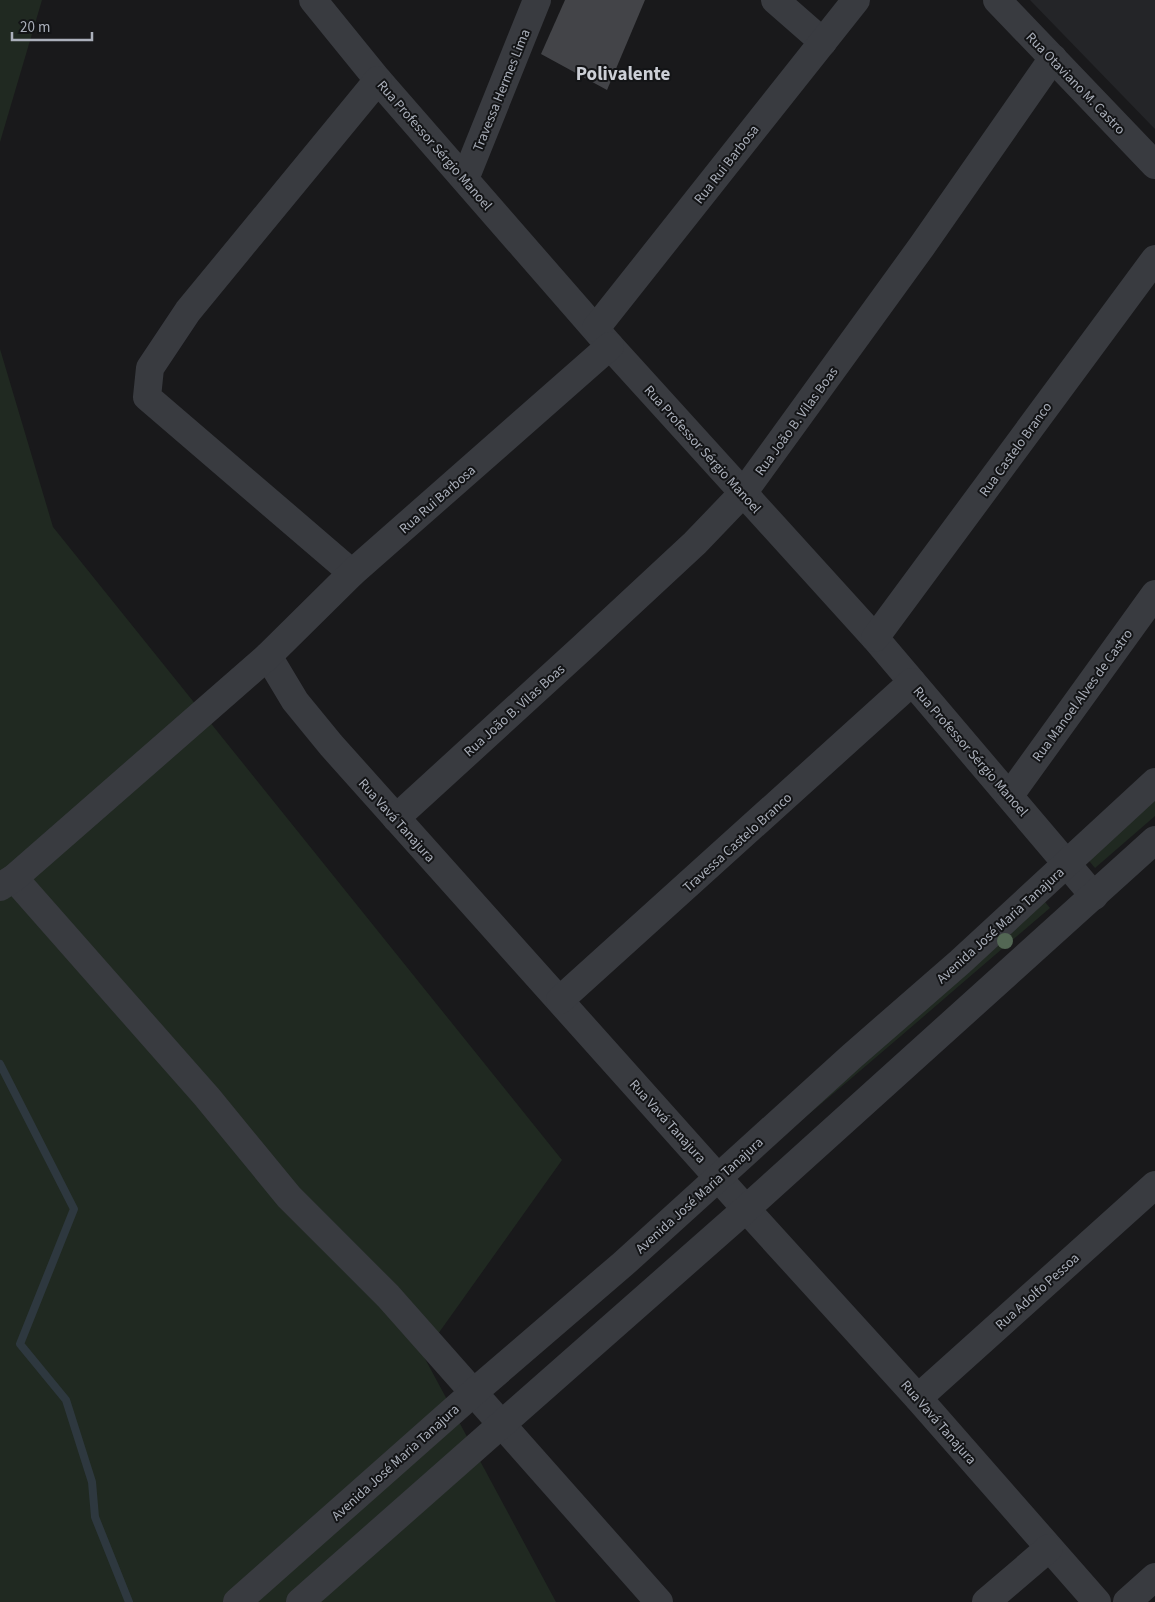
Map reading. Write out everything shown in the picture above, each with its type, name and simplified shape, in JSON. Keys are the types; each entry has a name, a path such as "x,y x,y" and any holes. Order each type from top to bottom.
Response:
{"street":[{"name":"Rua Professor Sérgio Manoel","path":"313,0 378,80 603,337 875,638 1094,896"},
{"name":"Travessa Hermes Lima","path":"465,179 537,0"},
{"path":"775,0 823,42"},
{"name":"Rua Rui Barbosa","path":"7,883 268,656 352,573 603,337 856,0"},
{"name":"Rua Otaviano M. Castro","path":"997,0 1155,165"},
{"name":"Rua João B. Vilas Boas","path":"396,818 590,642 695,543 743,493 922,246 1052,58"},
{"path":"352,573 147,397 150,368 188,311 378,80"},
{"name":"Rua Castelo Branco","path":"875,638 1155,259"},
{"name":"Rua Manoel Alves de Castro","path":"1010,795 1155,594"},
{"name":"Rua Vavá Tanajura","path":"268,656 295,701 396,818 918,1398 1097,1602"},
{"name":"Travessa Castelo Branco","path":"560,1000 912,682"},
{"name":"Avenida José Maria Tanajura","path":"237,1602 472,1393 609,1276 1067,864 1155,782"},
{"path":"300,1602 447,1470 746,1209 1155,840"},
{"path":"7,883 207,1097 289,1196 388,1296 659,1602"},
{"path":"851,1057 878,1089"},
{"name":"Rua Adolfo Pessoa","path":"918,1398 1155,1185"},
{"path":"420,1440 447,1470"},
{"path":"986,1602 1050,1548"},
{"path":"1127,1602 1155,1577"}],"shaded area":[{"path":"0,0 42,0 0,142"},
{"path":"1030,0 1155,0 1155,129 1153,127"},
{"path":"0,349 53,527 562,1160 423,1355 556,1602 0,1602"},
{"path":"1155,794 1155,816 1095,868 1085,856"},
{"path":"1041,897 1050,908 775,1142"}],"building":[{"path":"565,0 645,0 607,90 541,54"}],"waterway":[{"path":"0,1064 74,1209 20,1344 66,1400 92,1482 95,1517 129,1602"}],"district":[{"name":"Polivalente","path":"623,73"}]}
